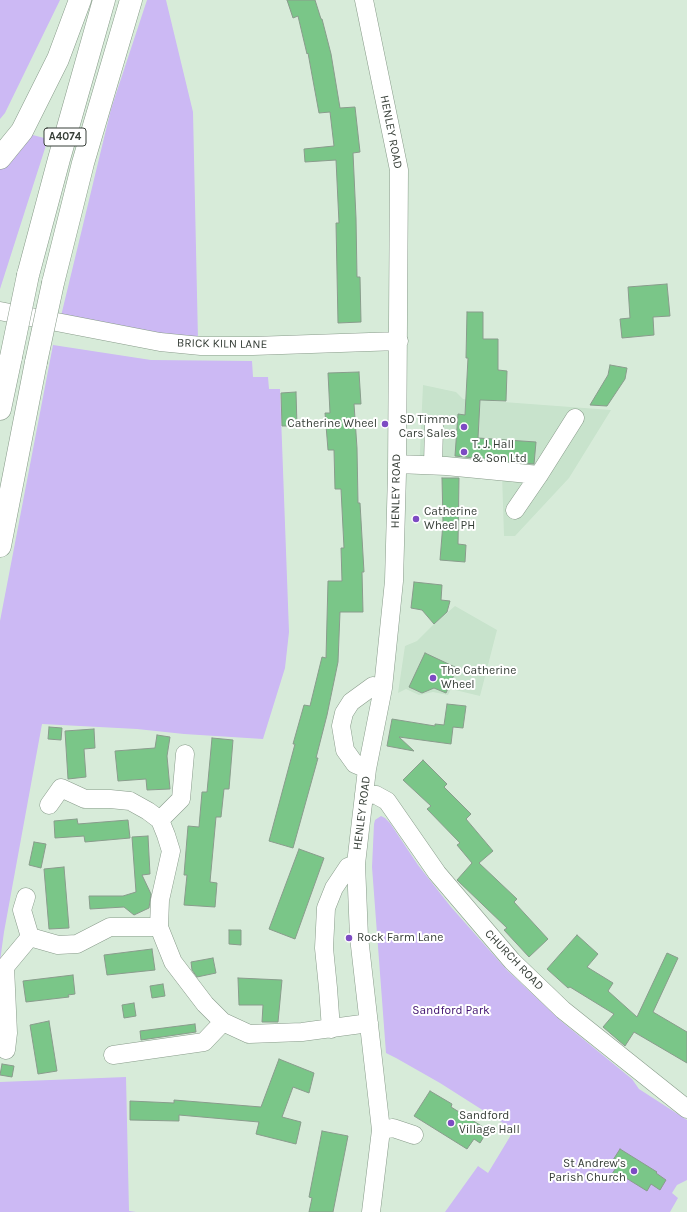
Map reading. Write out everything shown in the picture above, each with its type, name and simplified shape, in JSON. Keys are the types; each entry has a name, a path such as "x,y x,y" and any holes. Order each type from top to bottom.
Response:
{"main road":[{"path":"0,158 22,131 58,59 80,0"},
{"name":"A4074","path":"0,408 28,274 104,0"},
{"name":"A4074","path":"0,546 53,283 83,163 131,0"}],"street":[{"name":"HENLEY ROAD","path":"364,0 399,170 399,341 394,581 383,688 367,769 356,864 358,937 381,1130 371,1212"},
{"name":"BRICK KILN LANE","path":"0,311 160,342 201,346 253,346 399,341"},
{"path":"515,510 575,418"},
{"path":"433,465 434,426"},
{"path":"397,464 433,465 539,475"},
{"path":"367,769 355,764 345,750 341,726 344,713 351,702 373,686 383,688"},
{"path":"160,820 181,799 185,754"},
{"path":"49,805 61,788 85,799 130,801 160,820 170,851 160,900 159,927 173,962 205,1004 223,1022 249,1034 302,1032 369,1023"},
{"name":"CHURCH ROAD","path":"364,794 376,795 387,801 437,873 456,897 517,966 563,1010 687,1108"},
{"name":"HENLEY ROAD","path":"331,1029 324,948 326,908 334,888 348,867 356,864"},
{"path":"26,897 22,910 30,937"},
{"path":"30,937 58,945 77,944 110,927 159,927"},
{"path":"6,1050 8,1033 6,967 30,937"},
{"path":"113,1055 204,1042 223,1022"},
{"path":"381,1130 393,1128 414,1135"}],"shaded area":[{"path":"423,385 456,392 463,399 611,410 569,478 515,536 504,536 502,474 419,473"},
{"path":"455,606 497,630 480,696 451,689 448,695 433,692 419,695 406,689 398,693 405,646 417,641"}],"green space":[{"path":"0,0 60,0 5,113 0,119"},
{"path":"147,0 166,0 193,112 198,340 61,316 111,109"},
{"path":"25,133 48,139 0,289 0,166"},
{"path":"53,345 151,360 252,361 253,377 268,377 269,389 280,389 289,632 285,668 263,739 184,734 137,729 42,724 0,961 0,621"},
{"name":"Sandford Park","path":"381,816 390,823 418,865 451,907 507,970 561,1021 632,1079 639,1089 687,1120 687,1180 677,1185 672,1193 678,1198 670,1212 445,1212 478,1166 488,1173 514,1130 440,1083 386,1053 372,867 374,824 375,820"},
{"path":"126,1077 129,1211 136,1212 0,1212 0,1082"}],"building":[{"path":"287,0 315,0 322,19 331,54 340,108 355,107 360,152 353,153 357,277 360,277 361,322 338,323 336,223 339,223 336,160 305,162 304,149 334,146 330,112 319,113 308,53 307,54 298,16 293,18"},
{"path":"667,284 670,316 653,317 654,335 622,338 620,319 630,318 628,287"},
{"path":"467,312 483,312 483,339 498,339 498,370 507,371 506,401 480,400 478,438 536,442 534,464 455,456 458,414 465,415 468,358 466,358"},
{"path":"610,365 627,368 625,379 607,406 590,405 608,375"},
{"path":"359,372 361,404 354,404 357,448 358,503 360,503 364,572 362,572 363,612 340,612 338,662 316,758 318,758 293,848 269,841 304,705 310,706 322,657 326,658 328,581 342,581 341,548 344,548 341,489 335,489 334,450 328,450 325,413 330,413 328,373"},
{"path":"296,392 297,426 282,426 281,393"},
{"path":"442,478 459,478 458,544 466,545 465,562 440,560 443,523"},
{"path":"414,582 442,585 441,600 450,601 447,612 434,624 422,610 411,608"},
{"name":"The Catherine Wheel","path":"425,653 457,668 446,693 434,688 422,693 409,687"},
{"path":"447,704 466,706 463,728 453,727 451,744 399,737 414,751 387,746 392,719 435,726 435,724 444,725"},
{"path":"49,727 62,728 61,740 48,739"},
{"path":"94,729 95,748 84,749 86,777 68,779 65,731"},
{"path":"157,735 170,737 167,756 170,789 147,790 146,779 118,781 115,751 155,748"},
{"path":"212,738 233,740 229,789 224,789 221,817 216,817 210,882 217,883 215,907 184,905 187,875 184,875 188,826 199,827 202,792 207,792"},
{"path":"423,760 447,784 444,787 471,814 466,819 493,851 479,863 517,899 514,902 548,939 529,957 504,930 507,928 457,880 472,863 457,845 460,843 427,809 431,806 403,780"},
{"path":"77,819 78,824 128,820 130,838 85,842 84,836 55,838 54,821"},
{"path":"148,836 150,874 142,875 151,894 149,908 134,915 124,907 90,909 89,896 123,896 136,892 132,837"},
{"path":"34,842 46,844 41,868 29,865"},
{"path":"299,849 324,858 295,939 269,929"},
{"path":"64,867 69,928 49,929 44,869"},
{"path":"229,930 241,930 241,945 229,944"},
{"path":"577,935 598,954 587,967 613,983 608,991 637,1017 667,953 678,958 653,1012 687,1032 687,1063 634,1032 625,1046 603,1027 614,1014 570,987 568,988 547,969"},
{"path":"152,949 155,970 107,975 104,955"},
{"path":"213,958 216,973 197,977 192,970 191,962"},
{"path":"73,975 75,994 68,995 69,997 26,1002 23,981"},
{"path":"238,978 282,980 278,1022 262,1022 263,1005 239,1005"},
{"path":"163,984 165,996 152,998 150,986"},
{"path":"134,1003 136,1016 124,1018 122,1005"},
{"path":"49,1021 57,1071 38,1074 30,1025"},
{"path":"195,1024 196,1032 141,1040 140,1031"},
{"path":"279,1059 314,1073 309,1093 293,1087 282,1117 301,1122 296,1144 256,1134 259,1122 179,1115 179,1121 130,1120 130,1101 174,1103 174,1100 261,1107"},
{"path":"2,1064 14,1066 12,1077 0,1075"},
{"name":"Sandford Village Hall","path":"430,1091 452,1104 451,1107 488,1130 480,1143 474,1139 467,1149 414,1116"},
{"path":"322,1131 348,1136 333,1212 309,1212 312,1198 309,1197"},
{"name":"St Andrew's Parish Church","path":"620,1149 657,1172 656,1173 666,1180 660,1190 651,1184 647,1191 626,1178 623,1181 612,1174 619,1163 613,1160"}],"place":[{"name":"Catherine Wheel","path":"385,424"},
{"name":"SD Timmo Cars Sales","path":"464,427"},
{"name":"T. J. Hall & Son Ltd","path":"464,452"},
{"name":"Catherine Wheel PH","path":"416,519"},
{"name":"The Catherine Wheel","path":"433,678"},
{"name":"Rock Farm Lane","path":"349,938"},
{"name":"Sandford Village Hall","path":"451,1123"},
{"name":"St Andrew's Parish Church","path":"634,1171"}]}
